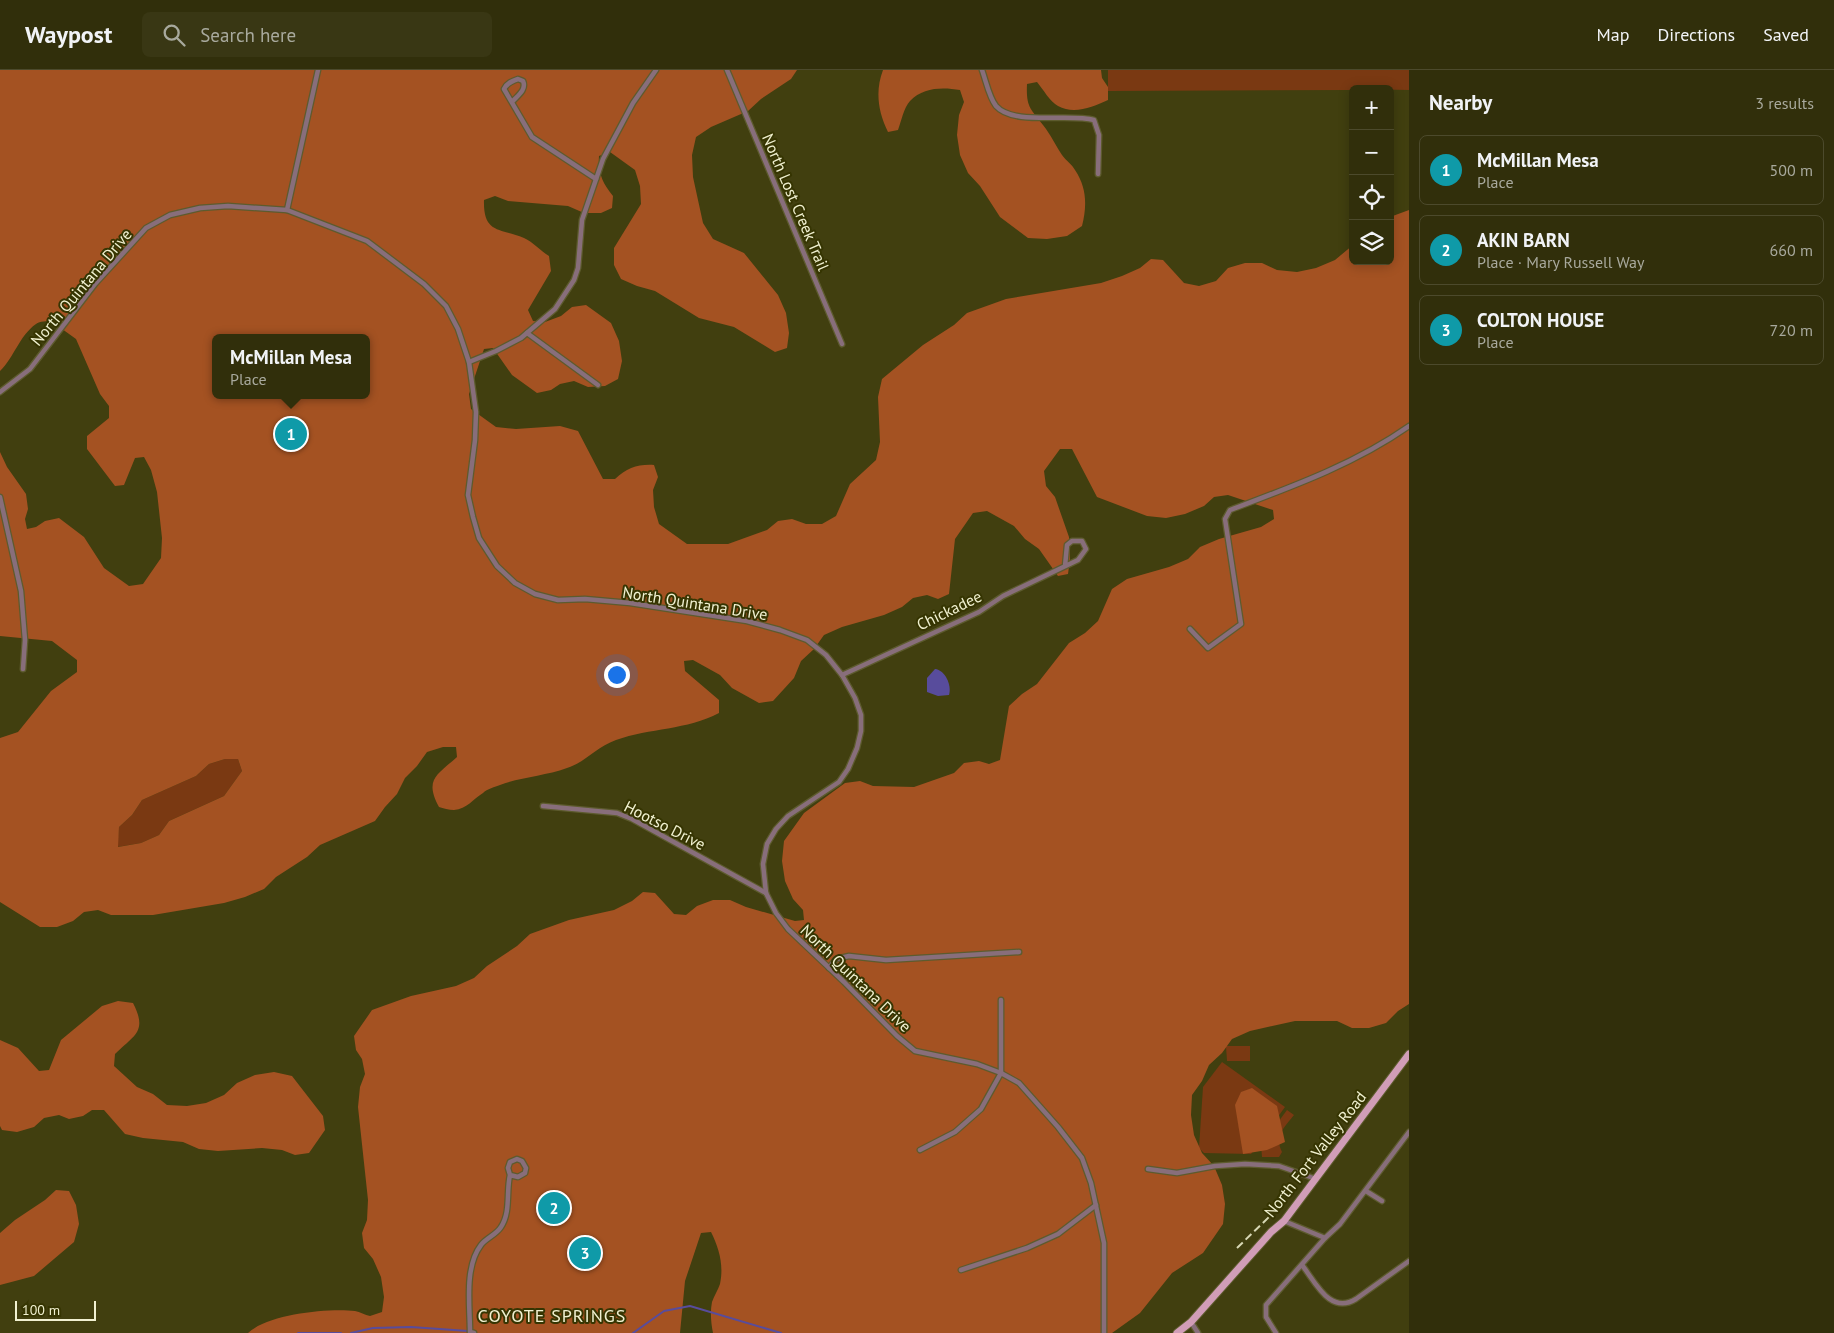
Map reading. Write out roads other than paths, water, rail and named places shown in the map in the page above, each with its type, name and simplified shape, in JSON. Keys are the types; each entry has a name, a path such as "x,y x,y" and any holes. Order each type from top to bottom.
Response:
{"main road":[{"name":"North Fort Valley Road","path":"1177,1333 1192,1322 1271,1232 1284,1221 1409,1054"}],"street":[{"path":"287,210 318,70"},
{"path":"469,362 496,351 528,332 555,308 574,280 578,268 582,220 596,179 604,159 633,103 656,70"},
{"name":"North Lost Creek Trail","path":"727,70 842,344"},
{"path":"982,70 995,105 1003,113 1039,118 1085,117 1094,120 1100,136 1098,174"},
{"path":"512,102 525,85 523,81 518,79 506,85 504,89 532,137 596,179"},
{"name":"North Quintana Drive","path":"0,392 30,369 95,284 146,228 170,215 200,208 242,207 287,210 367,241 424,284 446,306 458,329 469,362 476,412 468,495 479,538 497,566 515,583 535,594 558,600 585,599 630,603 747,621 780,630 807,640 826,655 842,675 855,698 861,715 861,731 857,748 848,769 839,782 788,816 776,829 767,844 763,864 766,893 776,913 788,929 897,1036 916,1051 977,1064 1019,1083 1058,1127 1082,1158 1091,1183 1104,1243 1104,1333"},
{"path":"528,332 598,385"},
{"path":"1190,629 1208,648 1240,624 1226,519 1230,510 1303,483 1379,444 1409,426"},
{"path":"0,497 21,590 25,640 23,669"},
{"name":"Chickadee","path":"842,675 979,612 1003,596 1078,560 1086,548 1082,541 1072,541 1067,545 1064,566"},
{"name":"Hootso Drive","path":"543,806 617,813 640,823 766,893"},
{"path":"829,968 836,959 849,956 886,960 1019,952"},
{"path":"920,1150 955,1132 980,1109 1001,1074 1001,1000"},
{"path":"1276,1333 1266,1317 1266,1305 1325,1238 1340,1224 1409,1132"},
{"path":"1404,1138 1409,1142"},
{"path":"472,1333 470,1277 472,1262 481,1245 501,1228 508,1210 510,1175 508,1168 510,1162 517,1159 526,1165 525,1173 518,1177 510,1175"},
{"path":"1148,1169 1177,1173 1215,1166 1245,1164 1279,1166 1316,1179"},
{"path":"1366,1191 1382,1201"},
{"path":"961,1270 1027,1248 1058,1234 1096,1205"},
{"path":"1284,1221 1325,1238"},
{"path":"1302,1265 1328,1299 1340,1305 1349,1304 1409,1261"},
{"path":"1192,1322 1198,1333"}],"waterway":[{"path":"633,1333 664,1311 690,1306 781,1333"},
{"path":"351,1333 373,1328 411,1327 468,1331"},
{"path":"298,1333 341,1333"}],"railway":[{"path":"1237,1248 1269,1217"}],"place":[{"name":"McMillan Mesa","path":"291,434"},
{"name":"AKIN BARN","path":"554,1208"},
{"name":"COLTON HOUSE","path":"585,1253"}],"district":[{"name":"COYOTE SPRINGS","path":"552,1316"}]}
